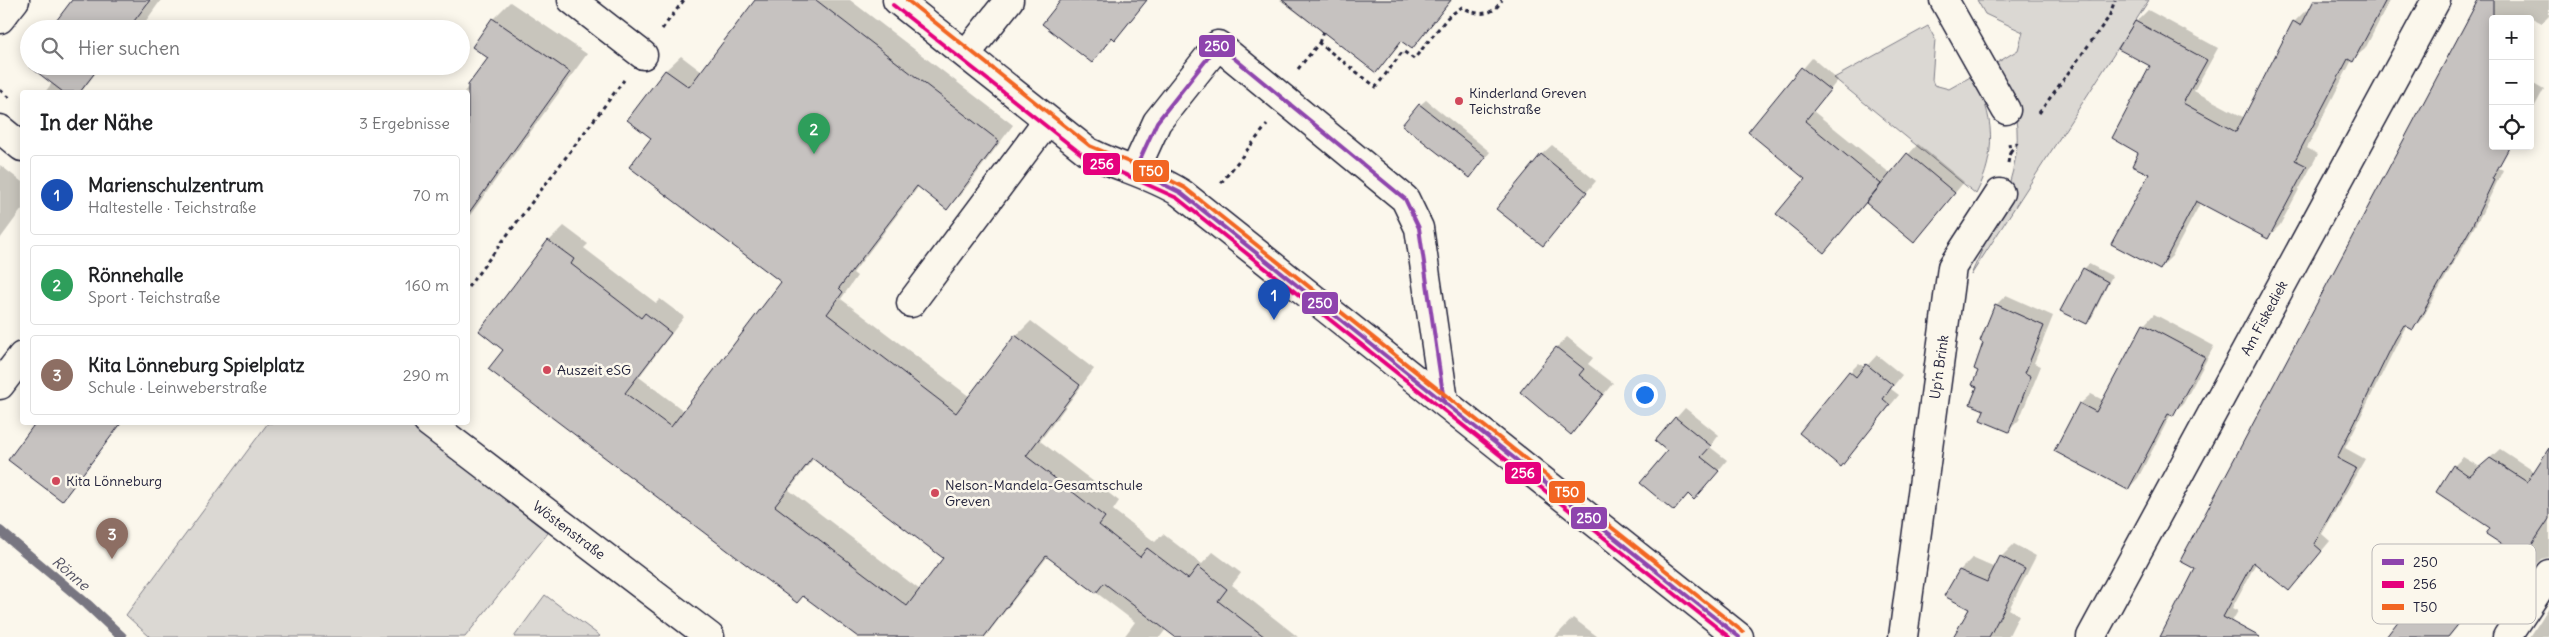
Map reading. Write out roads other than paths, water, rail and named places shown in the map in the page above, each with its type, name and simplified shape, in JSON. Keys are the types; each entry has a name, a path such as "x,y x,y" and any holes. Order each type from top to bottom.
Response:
{"street":[{"path":"0,19 15,0"},
{"path":"572,0 643,54"},
{"path":"897,0 1086,151 1106,162 1135,170 1167,184 1444,401 1739,637"},
{"path":"966,54 1009,0"},
{"path":"1944,0 2006,110"},
{"name":"Am Fiskediek","path":"2091,637 2436,0"},
{"path":"1135,170 1157,122 1218,45 1405,199 1419,228 1444,401"},
{"path":"911,303 1047,121"},
{"path":"0,130 20,145"},
{"name":"Up'n Brink","path":"1903,637 1952,267 2000,192"},
{"path":"0,385 20,359"},
{"name":"Wöstenstraße","path":"432,425 710,637"},
{"path":"2536,594 2549,574"},
{"path":"2507,637 2516,624"}],"waterway":[{"name":"Rönne","path":"0,531 87,604 122,637"}],"place":[{"name":"Kinderland Greven Teichstraße","path":"1459,101"},
{"name":"Rönnehalle","path":"814,154"},
{"name":"Marienschulzentrum","path":"1274,320"},
{"name":"Auszeit eSG","path":"547,370"},
{"name":"Kita Lönneburg","path":"56,481"},
{"name":"Nelson-Mandela-Gesamtschule Greven","path":"935,493"},
{"name":"Kita Lönneburg Spielplatz","path":"112,559"}]}
